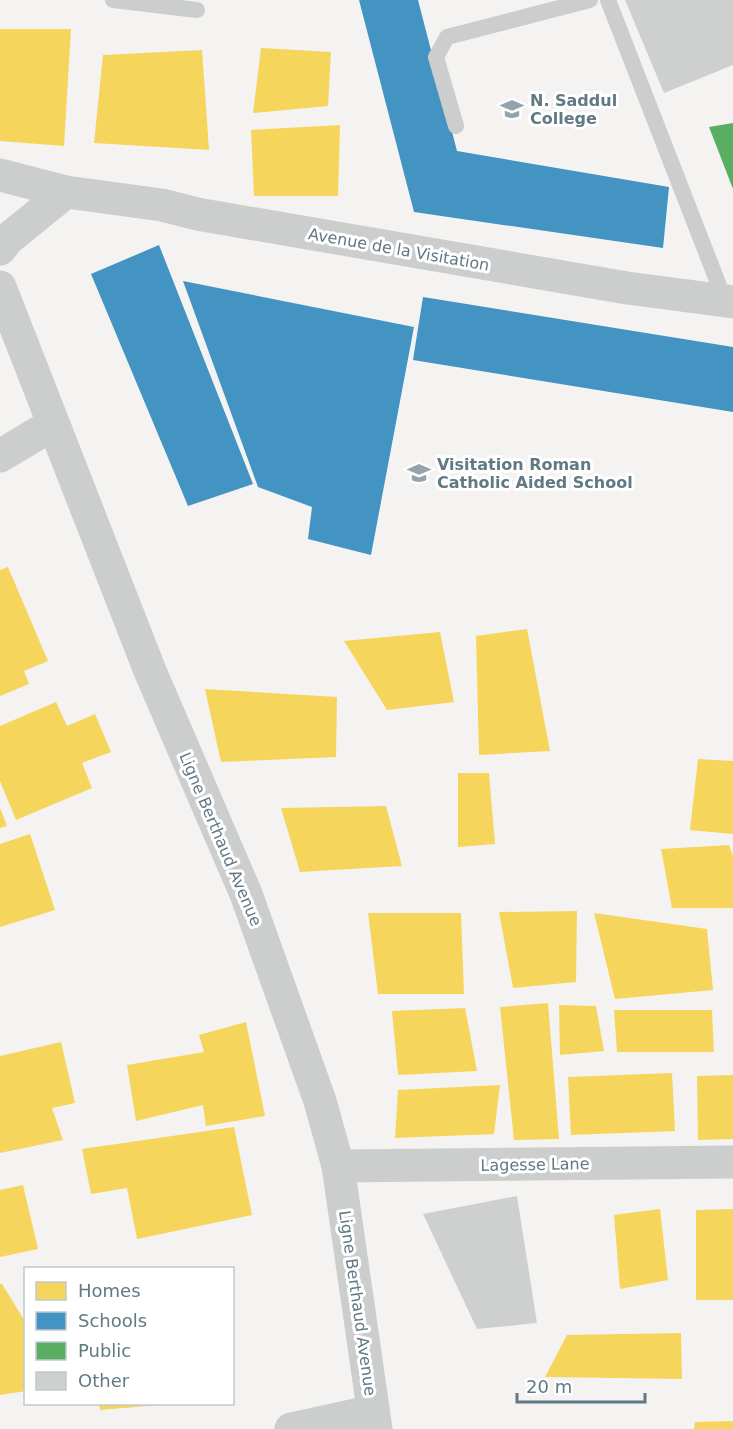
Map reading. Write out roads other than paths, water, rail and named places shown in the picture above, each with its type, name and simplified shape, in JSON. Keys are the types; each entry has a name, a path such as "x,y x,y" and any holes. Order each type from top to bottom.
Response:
{"street":[{"name":"Avenue de la Visitation","path":"0,175 66,192 162,205 197,214 627,288 729,301"},
{"path":"0,249 21,228 66,192"},
{"name":"Ligne Berthaud Avenue","path":"0,287 150,671 246,894 320,1101 338,1166 375,1420"},
{"path":"0,456 53,424"},
{"name":"Lagesse Lane","path":"338,1166 733,1162"},
{"path":"291,1429 375,1420"}],"lane":[{"path":"113,0 197,10"},
{"path":"456,126 436,57 447,37 591,0"},
{"path":"608,0 729,301"}],"place":[{"name":"N. Saddul College","path":"512,109"},
{"name":"Visitation Roman Catholic Aided School","path":"419,473"}]}
